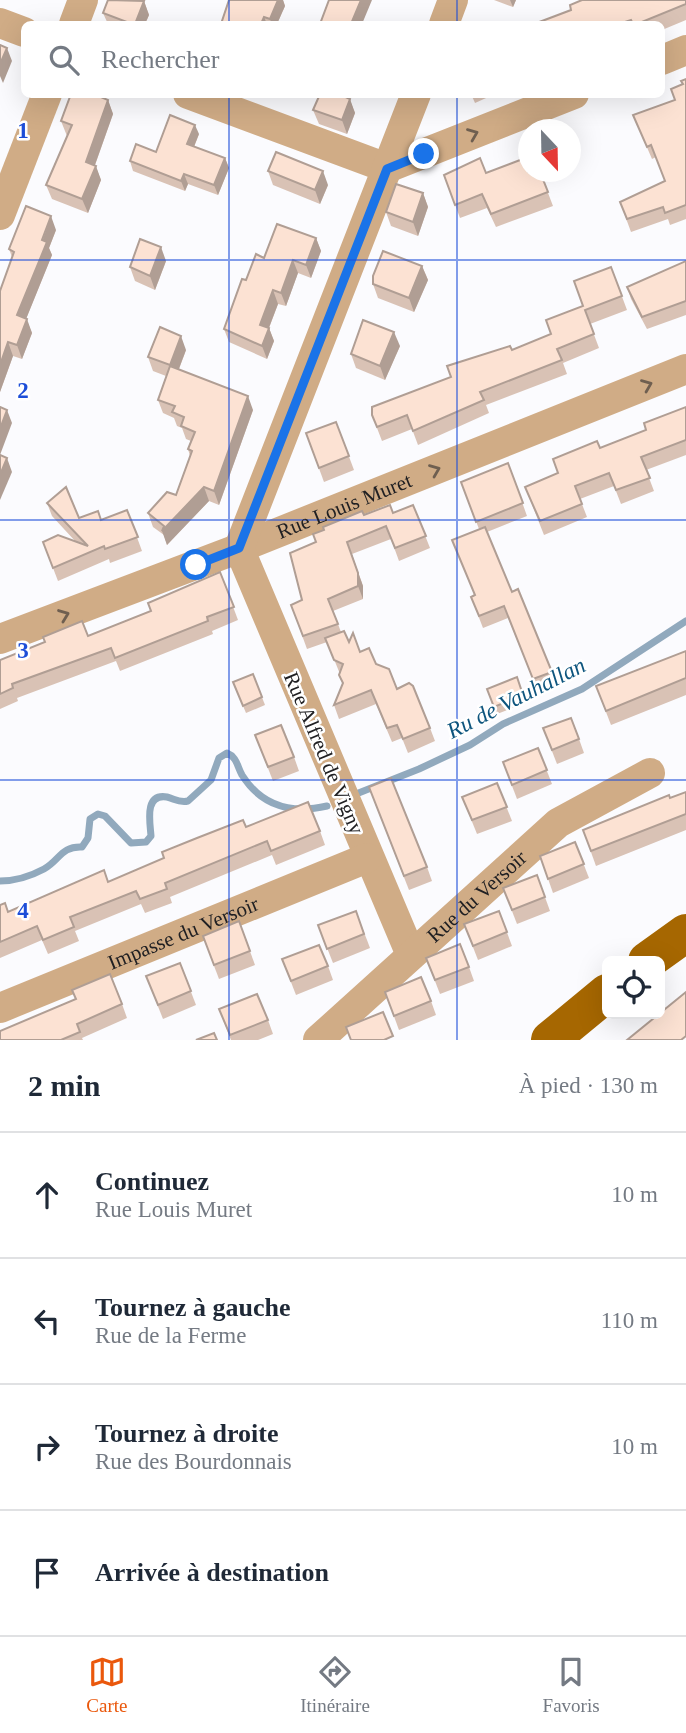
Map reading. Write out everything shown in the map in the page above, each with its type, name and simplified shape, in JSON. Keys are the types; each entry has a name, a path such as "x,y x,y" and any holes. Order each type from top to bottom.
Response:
{"main road":[{"path":"654,956 686,933"},
{"path":"550,1040 581,1017"}],"street":[{"path":"75,21 83,0"},
{"path":"445,21 453,0"},
{"path":"0,23 21,31"},
{"path":"665,59 686,50"},
{"path":"0,215 45,98"},
{"path":"199,98 387,169 564,98"},
{"path":"239,548 414,98"},
{"name":"Rue Louis Muret","path":"0,639 239,548 686,369"},
{"name":"Rue Alfred de Vigny","path":"239,548 367,858 411,956"},
{"name":"Rue du Versoir","path":"318,1040 558,822 650,774"},
{"name":"Impasse du Versoir","path":"0,1008 367,858"}],"building":[{"path":"108,0 144,1 136,21 124,21 103,13"},
{"path":"229,0 278,0 270,19 264,17 262,21 222,21"},
{"path":"329,0 361,0 352,21 321,21"},
{"path":"582,0 686,0 686,4 644,21 542,21 571,10 570,5"},
{"path":"0,45 7,48 0,64"},
{"path":"686,79 686,205 665,213 663,207 627,219 620,202 665,181 651,145 647,147 633,115 675,100 671,89 683,84 681,81"},
{"path":"70,98 108,100 86,162 96,166 82,199 46,185 72,125 61,121"},
{"path":"318,98 350,99 342,120 313,110"},
{"path":"170,115 195,125 187,144 225,158 214,185 184,174 181,181 130,161 136,144 156,152"},
{"path":"276,152 323,171 315,190 268,171"},
{"path":"480,158 486,173 518,161 518,182 544,182 548,192 491,214 482,194 455,205 444,175"},
{"path":"396,184 423,193 413,222 386,212"},
{"path":"26,206 51,216 42,240 47,242 17,315 27,319 17,345 8,342 0,365 0,291 14,252 9,249"},
{"path":"277,224 316,238 306,265 293,260 281,293 273,290 260,325 269,328 262,346 224,329 242,279 246,280 256,254 264,258"},
{"path":"140,239 161,247 150,276 130,267"},
{"path":"383,251 422,266 409,298 373,284 373,276"},
{"path":"686,261 686,301 642,317 627,287"},
{"path":"611,267 622,296 585,310 594,334 557,349 562,360 480,392 484,400 413,431 407,415 377,427 372,407 451,377 447,366 510,346 512,350 551,334 546,320 583,306 574,281"},
{"path":"363,320 394,332 380,366 351,354"},
{"path":"160,327 181,336 170,365 148,357"},
{"path":"170,366 248,396 214,491 204,487 162,531 164,526 148,513 167,492 176,495 192,451 188,449 195,432 181,426 184,417 172,412 175,406 158,400"},
{"path":"0,407 7,410 0,429"},
{"path":"686,407 686,440 641,457 650,478 616,490 609,473 575,486 582,504 540,521 525,487 558,473 553,459 597,441 600,448 646,430 644,423"},
{"path":"336,422 349,456 319,468 306,433"},
{"path":"0,455 7,458 0,475"},
{"path":"508,463 523,503 476,522 461,482"},
{"path":"66,487 79,518 98,511 101,520 127,510 138,537 105,549 104,546 53,568 43,542 58,535 88,546 47,503"},
{"path":"390,505 393,513 413,505 426,536 395,548 386,526 347,542 358,573 358,586 328,599 338,624 303,636 291,605 302,600 290,553 316,542 313,534 324,530 323,527 362,511 364,515"},
{"path":"485,527 512,592 518,589 552,672 533,679 504,606 479,616 471,597 475,595 452,540"},
{"path":"220,572 234,607 207,617 208,621 115,658 111,648 12,684 13,688 0,694 0,660 45,642 43,637 82,621 88,636 151,611 148,603"},
{"path":"344,631 349,642 353,633 360,652 369,648 376,664 389,669 397,689 409,683 413,686 430,728 403,739 397,725 387,728 371,690 334,705 343,683 339,675 343,664 334,660 325,638"},
{"path":"686,651 686,678 606,711 596,686"},
{"path":"253,674 262,697 243,706 233,682"},
{"path":"517,677 523,695 494,707 487,689"},
{"path":"571,718 579,739 552,750 543,728"},
{"path":"281,725 294,757 268,767 255,735"},
{"path":"538,748 547,770 512,785 503,762"},
{"path":"391,778 427,867 404,876 369,787"},
{"path":"497,783 507,807 472,820 462,797"},
{"path":"686,792 686,814 591,851 583,830 669,795 670,798"},
{"path":"308,802 320,831 271,851 267,841 165,883 167,889 140,899 136,891 70,917 74,927 43,940 37,926 0,942 0,905 5,903 8,912 104,870 108,882 164,858 162,852 243,820 246,827"},
{"path":"575,842 584,864 548,879 540,856"},
{"path":"537,875 545,897 512,910 503,888"},
{"path":"356,911 364,934 327,949 318,925"},
{"path":"499,911 507,932 473,946 464,924"},
{"path":"239,921 250,951 214,965 203,936"},
{"path":"460,944 469,967 435,980 426,958"},
{"path":"319,945 328,966 291,981 282,959"},
{"path":"180,963 191,991 158,1005 146,976"},
{"path":"110,974 122,1004 77,1024 80,1032 61,1040 0,1040 0,1031 76,999 72,990"},
{"path":"421,977 431,1001 394,1016 385,992"},
{"path":"686,992 686,1036 681,1040 627,1040 653,1019 665,1019 665,1009"},
{"path":"257,994 268,1020 230,1035 219,1009"},
{"path":"383,1012 393,1036 384,1040 351,1040 346,1027"},
{"path":"214,1033 217,1040 196,1040"}],"waterway":[{"name":"Ru de Vauhallan","path":"356,794 419,769 470,745 503,724 582,689 686,621"},
{"name":"Ru de Vauhallan","path":"0,881 34,874 65,851 82,847 88,838 90,819 98,814 105,816 131,843 146,842 151,836 150,810 155,799 167,797 188,801 211,780 219,758 227,753 235,759 250,786 269,801 290,808 327,806"}],"route":[{"path":"196,565 239,548 387,169 424,154"}]}
